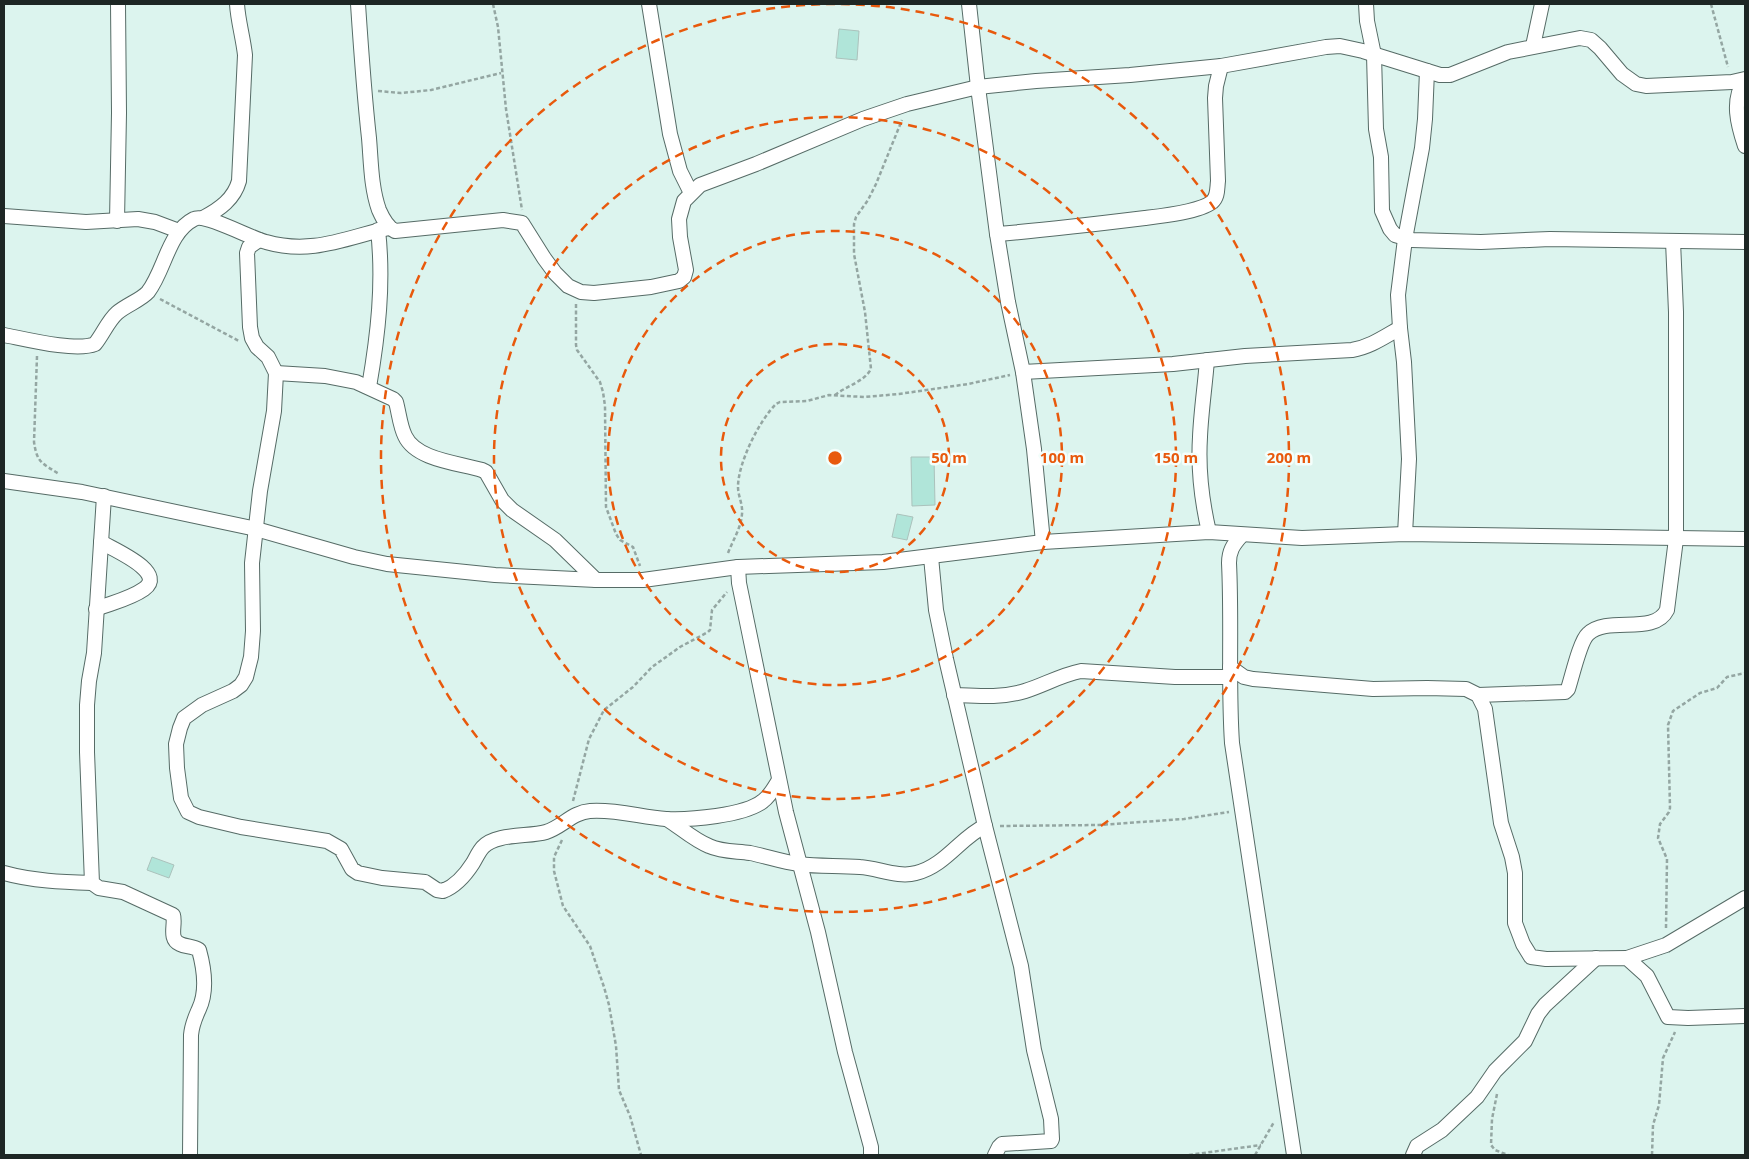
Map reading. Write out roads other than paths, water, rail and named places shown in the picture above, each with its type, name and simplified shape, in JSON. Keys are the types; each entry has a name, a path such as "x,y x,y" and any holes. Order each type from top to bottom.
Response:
{"street":[{"path":"117,221 118,4"},
{"path":"203,218 234,195 239,181 245,55 237,4"},
{"path":"358,4 361,66 376,200 384,229 381,256 379,323 370,387"},
{"path":"649,4 670,134 680,171 691,193"},
{"path":"969,4 997,234 1034,449 1043,542"},
{"path":"1366,4 1374,55 1376,129 1381,157 1382,211 1390,229 1395,235 1405,239 1481,242 1550,238 1745,242"},
{"path":"1533,46 1542,4"},
{"path":"4,335 38,342 83,347 95,344 115,314 128,304 142,298 148,292 179,231 196,218 203,218 259,240 279,245 311,247 326,245 384,229 395,231 513,220 524,225 550,266 568,286 573,288 587,293 606,292 651,287 679,281 684,277 686,270 679,219 684,202 700,185 871,116 907,104 978,87 1036,80 1130,75 1221,66 1326,47 1340,46 1427,71 1450,75 1502,54 1533,46 1580,38 1591,40 1622,74 1636,84 1646,86 1741,80 1737,107 1745,146"},
{"path":"997,234 1076,227 1166,215 1200,208 1214,201 1217,194 1218,181 1216,86 1221,66"},
{"path":"1405,534 1409,459 1404,362 1398,295 1405,239 1422,148 1427,71"},
{"path":"4,216 61,221 138,219 155,222 179,231"},
{"path":"259,240 249,247 247,253 250,327 252,338 257,347 268,357 275,367 276,373 274,411 260,491 252,563 252,641 246,677 241,685 233,691 202,705 184,718 180,728 176,744 177,768 181,798 188,812 199,817 241,828 328,841 341,849 352,868 358,873 382,878 425,882 443,892 459,881 483,847 488,843 505,838 548,832 577,814 589,811 668,819 724,815 754,807 764,801 779,780"},
{"path":"954,695 1008,695 1025,691 1070,673 1081,672 1175,676 1230,672 1254,678 1373,689 1466,689 1478,695 1565,692 1568,689 1581,645 1587,634 1596,629 1606,627 1653,623 1661,619 1667,610 1676,539 1676,312 1673,240"},
{"path":"1022,372 1173,364 1245,356 1352,350 1376,342 1400,328"},
{"path":"1206,360 1200,438 1201,487 1209,532"},
{"path":"276,373 339,378 370,387 395,400 404,434 411,445 424,454 486,472 502,500 512,510 555,540 596,580"},
{"path":"4,481 104,496 256,529 354,557 387,564 495,576 596,580 643,580 738,567 883,562 1043,542 1209,532 1241,536 1302,538 1405,534 1745,539"},
{"path":"92,883 87,752 88,705 89,681 94,653 104,496"},
{"path":"1241,536 1232,546 1229,554 1232,742 1294,1155"},
{"path":"96,609 133,595 145,588 150,582 146,572 136,562 101,542"},
{"path":"931,557 936,610 954,695 1020,966 1034,1050 1052,1119 1051,1141 1002,1144 995,1155"},
{"path":"738,567 739,583 779,780 799,864 818,932 845,1052 871,1147 871,1155"},
{"path":"1478,695 1485,708 1500,823 1512,857 1515,873 1515,924 1523,944 1531,957 1627,958 1666,945 1745,898"},
{"path":"668,819 710,847 799,864 859,866 904,874 916,874 941,861 977,830 985,826"},
{"path":"4,873 22,878 92,883 98,888 123,892 173,915 173,938 176,942 199,950 204,986 199,1009 194,1016 191,1035 190,1155"},
{"path":"1413,1155 1417,1146 1442,1130 1468,1106 1495,1071 1525,1041 1538,1014 1545,1005 1596,958"},
{"path":"1627,958 1647,976 1654,986 1668,1017 1745,1016"}]}
